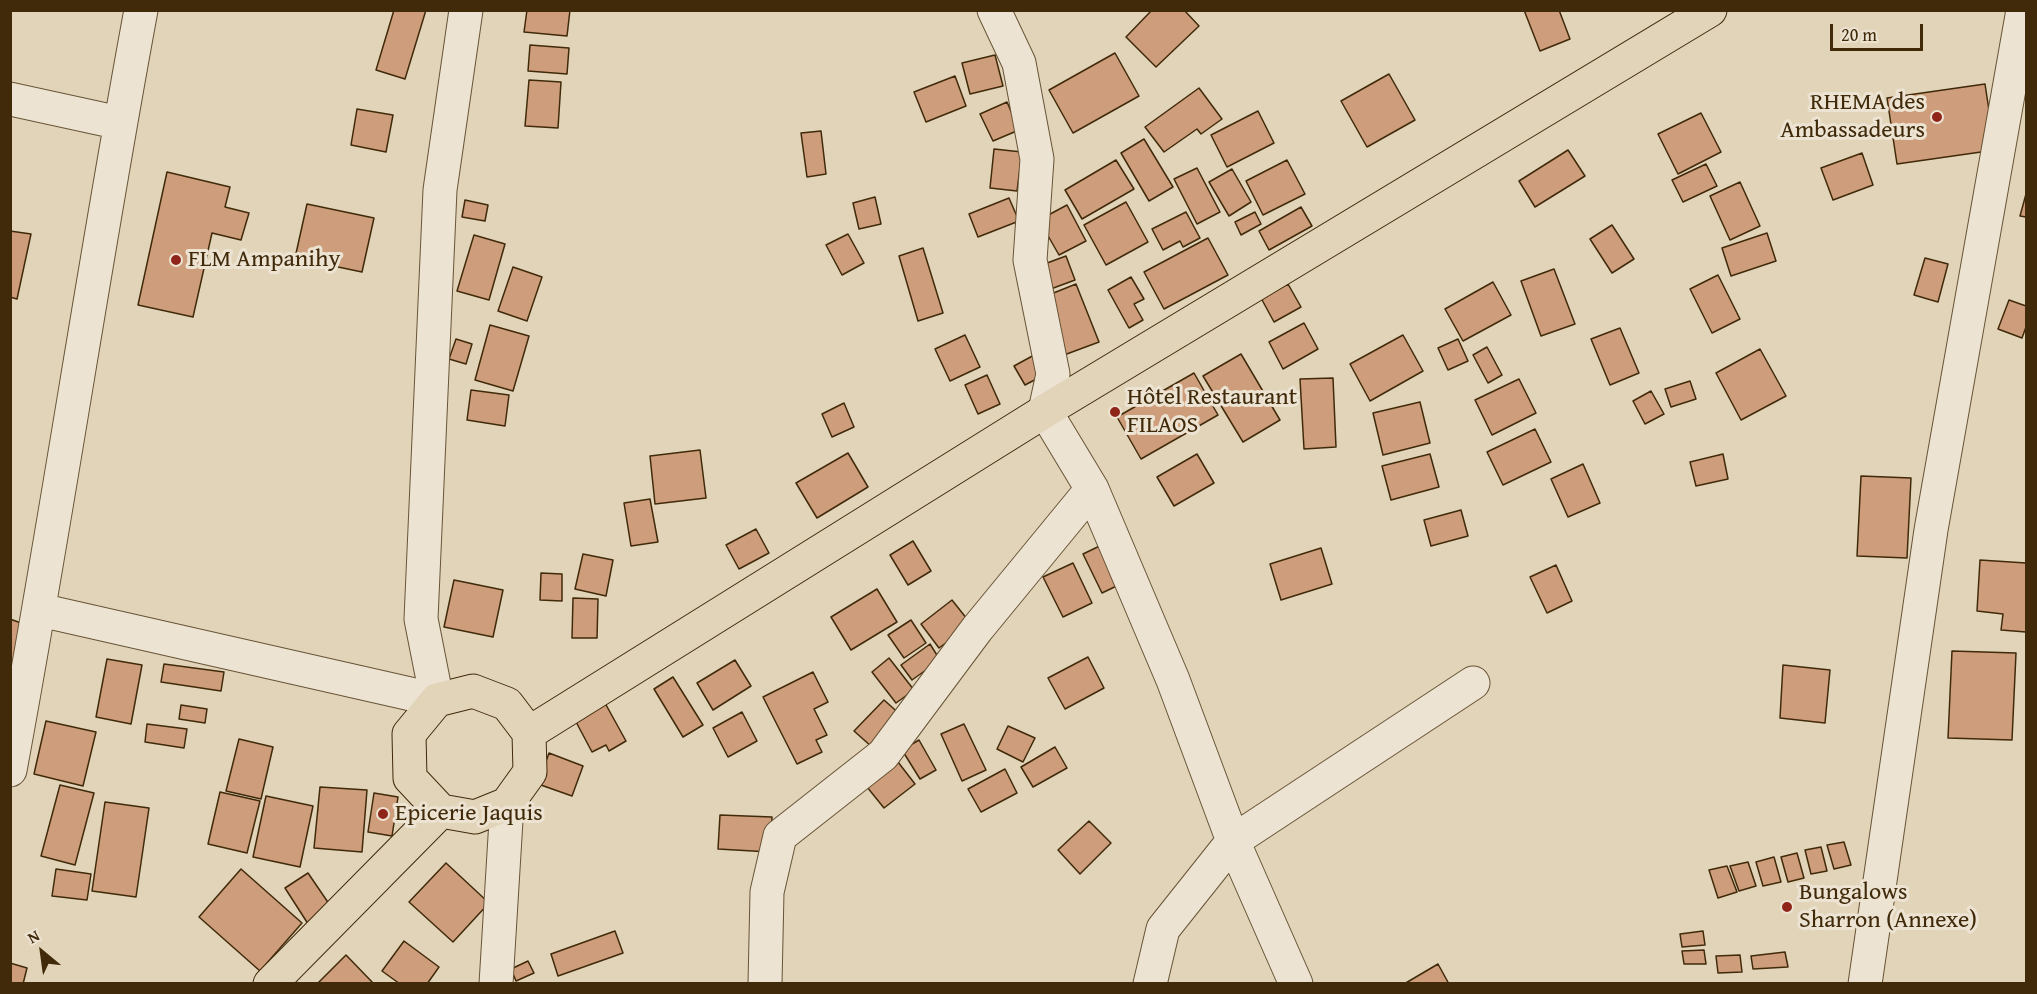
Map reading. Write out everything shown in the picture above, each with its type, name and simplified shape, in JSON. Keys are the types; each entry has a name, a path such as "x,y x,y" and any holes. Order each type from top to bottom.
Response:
{"main road":[{"path":"529,733 1045,411 1705,12"},
{"path":"473,691 507,704 529,733 530,772 507,804 475,817 441,811 410,778 409,734 437,700 473,691"},
{"path":"270,984 441,811"}],"street":[{"path":"10,770 40,610 120,123 141,10"},
{"path":"40,610 437,700 421,619 440,190 466,10"},
{"path":"994,10 1018,63 1037,159 1030,260 1053,374 1045,411 1092,489 1173,680 1233,842 1296,984"},
{"path":"1865,984 1931,530 2023,10"},
{"path":"10,99 120,123"},
{"path":"765,984 767,892 780,837 883,755 977,629 1092,489"},
{"path":"1150,984 1163,929 1233,842 1473,683"},
{"path":"496,984 507,804"}],"building":[{"path":"394,10 426,10 405,79 376,70"},
{"path":"527,10 570,10 567,36 524,32"},
{"path":"1152,10 1184,10 1199,26 1156,67 1126,37"},
{"path":"1524,10 1559,10 1570,39 1540,51"},
{"path":"530,45 569,48 567,74 528,71"},
{"path":"1115,53 1139,96 1073,133 1049,90"},
{"path":"995,55 1003,86 970,94 962,63"},
{"path":"1389,74 1415,120 1367,147 1341,101"},
{"path":"955,76 966,106 926,122 914,92"},
{"path":"529,80 561,82 558,128 525,126"},
{"path":"1985,84 1995,150 1897,164 1887,98"},
{"path":"1199,88 1222,119 1201,134 1197,129 1164,152 1145,127"},
{"path":"1007,102 1019,130 993,141 980,114"},
{"path":"357,109 393,115 386,152 351,145"},
{"path":"1258,111 1274,143 1227,167 1211,135"},
{"path":"1701,113 1721,152 1678,174 1658,134"},
{"path":"821,131 826,174 807,177 801,133"},
{"path":"1144,139 1173,187 1149,201 1121,153"},
{"path":"994,149 1022,152 1017,191 990,188"},
{"path":"1568,150 1585,176 1535,207 1519,181"},
{"path":"1862,153 1873,185 1833,200 1821,168"},
{"path":"1116,160 1134,189 1082,219 1065,190"},
{"path":"1287,160 1305,194 1263,215 1246,181"},
{"path":"1706,164 1717,186 1683,202 1672,180"},
{"path":"1197,168 1220,212 1197,224 1174,179"},
{"path":"1232,169 1251,202 1229,216 1209,182"},
{"path":"167,172 230,187 225,207 249,213 241,240 212,233 193,317 138,305"},
{"path":"1740,182 1760,226 1730,240 1710,196"},
{"path":"2026,194 2026,217 2020,216"},
{"path":"875,197 881,224 859,229 853,203"},
{"path":"1009,198 1019,221 978,237 969,214"},
{"path":"465,200 488,205 485,221 462,217"},
{"path":"1126,202 1148,242 1106,265 1084,225"},
{"path":"307,204 374,218 362,272 295,258"},
{"path":"1067,205 1086,241 1059,255 1039,220"},
{"path":"1301,207 1312,226 1269,250 1259,231"},
{"path":"1186,212 1200,238 1183,247 1180,241 1163,250 1152,229"},
{"path":"1255,212 1261,224 1241,235 1235,222"},
{"path":"1612,225 1634,259 1612,273 1590,239"},
{"path":"10,231 31,234 17,299 10,297"},
{"path":"1767,233 1776,261 1731,276 1722,248"},
{"path":"848,234 864,263 842,275 826,245"},
{"path":"474,235 505,244 489,300 457,291"},
{"path":"1208,238 1228,275 1164,309 1144,272"},
{"path":"923,248 943,313 918,321 899,256"},
{"path":"1066,256 1075,280 1048,290 1039,266"},
{"path":"1925,258 1948,264 1938,302 1914,295"},
{"path":"513,267 542,277 527,321 498,311"},
{"path":"1554,269 1575,324 1541,336 1521,281"},
{"path":"1718,275 1740,319 1712,333 1690,289"},
{"path":"1131,277 1144,299 1134,304 1143,320 1129,328 1108,290"},
{"path":"1493,282 1511,315 1463,341 1445,309"},
{"path":"1076,284 1099,342 1064,355 1041,298"},
{"path":"1288,284 1301,307 1274,322 1261,298"},
{"path":"2009,300 2026,306 2026,327 2022,338 1998,329"},
{"path":"1304,323 1318,349 1283,369 1269,342"},
{"path":"490,325 529,336 513,391 475,380"},
{"path":"1620,328 1639,373 1610,385 1591,339"},
{"path":"965,335 980,367 950,381 935,349"},
{"path":"1403,335 1423,371 1370,401 1350,364"},
{"path":"456,339 472,344 466,364 449,359"},
{"path":"1458,339 1468,361 1448,370 1438,348"},
{"path":"1487,347 1502,375 1488,383 1473,355"},
{"path":"1760,349 1786,396 1741,420 1716,373"},
{"path":"1036,354 1046,374 1025,385 1014,366"},
{"path":"1241,354 1280,420 1243,442 1203,376"},
{"path":"1194,373 1218,415 1141,459 1117,417"},
{"path":"987,375 1000,404 978,414 965,385"},
{"path":"1333,378 1336,447 1304,449 1300,379"},
{"path":"1519,379 1536,413 1492,435 1475,400"},
{"path":"1690,381 1696,399 1671,407 1665,389"},
{"path":"471,390 509,395 505,426 467,420"},
{"path":"1651,391 1664,414 1645,424 1633,401"},
{"path":"1420,402 1430,443 1383,455 1373,413"},
{"path":"844,403 854,427 832,437 822,414"},
{"path":"1535,429 1551,462 1503,485 1487,452"},
{"path":"700,450 706,498 655,504 650,456"},
{"path":"848,453 868,487 817,518 796,483"},
{"path":"1197,454 1214,483 1174,506 1157,477"},
{"path":"1430,454 1439,487 1391,500 1382,466"},
{"path":"1723,454 1728,479 1696,486 1690,462"},
{"path":"1583,464 1600,503 1568,517 1551,479"},
{"path":"1861,476 1911,478 1907,558 1857,556"},
{"path":"650,499 658,542 631,546 624,503"},
{"path":"1461,510 1468,536 1431,546 1424,520"},
{"path":"756,529 769,553 739,569 726,545"},
{"path":"913,541 931,571 908,585 890,555"},
{"path":"1110,541 1129,580 1102,593 1083,554"},
{"path":"1321,548 1332,584 1281,600 1270,564"},
{"path":"583,554 613,560 606,596 575,589"},
{"path":"1980,560 2026,563 2026,632 2001,630 2003,614 1977,611"},
{"path":"1073,563 1092,603 1063,617 1043,577"},
{"path":"1556,565 1572,601 1547,613 1530,577"},
{"path":"541,573 562,574 562,601 540,600"},
{"path":"454,580 503,590 493,637 444,627"},
{"path":"877,589 897,622 851,650 831,617"},
{"path":"573,598 598,599 597,638 572,638"},
{"path":"952,600 971,624 939,648 921,624"},
{"path":"10,619 29,626 10,680"},
{"path":"911,620 926,643 904,658 888,635"},
{"path":"930,644 940,660 912,680 901,665"},
{"path":"1952,651 2016,653 2012,740 1948,738"},
{"path":"1088,657 1104,688 1065,709 1048,678"},
{"path":"889,658 914,690 896,703 872,672"},
{"path":"107,659 142,665 131,724 96,717"},
{"path":"735,660 751,686 713,710 697,683"},
{"path":"164,664 224,672 221,691 161,682"},
{"path":"1783,665 1830,670 1825,723 1780,718"},
{"path":"813,672 828,702 814,709 827,735 816,740 822,752 797,764 763,697"},
{"path":"673,677 703,725 683,737 654,689"},
{"path":"884,700 902,716 872,747 854,731"},
{"path":"605,703 626,741 609,751 606,745 592,752 575,720"},
{"path":"181,705 207,709 205,723 179,719"},
{"path":"742,712 757,741 728,757 713,728"},
{"path":"46,721 96,732 83,786 34,774"},
{"path":"147,724 187,729 184,748 145,742"},
{"path":"964,724 986,770 962,781 941,734"},
{"path":"1008,726 1035,738 1023,762 997,749"},
{"path":"239,739 273,747 261,799 226,791"},
{"path":"919,740 936,770 920,779 902,750"},
{"path":"1055,747 1067,768 1033,787 1021,767"},
{"path":"549,753 583,766 572,796 538,784"},
{"path":"898,762 915,784 884,808 867,787"},
{"path":"1005,769 1017,793 981,812 968,789"},
{"path":"60,785 94,793 75,865 41,856"},
{"path":"320,787 367,790 362,852 314,848"},
{"path":"220,792 260,801 247,853 208,844"},
{"path":"374,793 398,797 392,836 368,832"},
{"path":"266,796 313,806 300,867 253,857"},
{"path":"105,802 149,808 136,897 92,891"},
{"path":"720,815 772,817 770,852 718,849"},
{"path":"1089,821 1111,843 1080,874 1058,850"},
{"path":"1844,842 1851,865 1834,869 1827,845"},
{"path":"1821,847 1827,871 1811,874 1805,850"},
{"path":"1797,853 1804,878 1788,882 1781,857"},
{"path":"1774,857 1781,882 1763,886 1756,862"},
{"path":"1748,862 1756,886 1739,891 1730,866"},
{"path":"446,863 489,903 453,942 409,902"},
{"path":"1727,866 1737,892 1718,898 1709,870"},
{"path":"56,869 91,874 87,900 52,896"},
{"path":"241,869 302,923 260,971 199,917"},
{"path":"308,873 336,914 312,930 285,888"},
{"path":"615,931 623,953 558,976 551,954"},
{"path":"1703,931 1705,945 1682,947 1680,934"},
{"path":"404,941 439,967 427,984 400,984 382,971"},
{"path":"1704,950 1706,964 1684,964 1682,951"},
{"path":"1785,952 1788,967 1753,969 1751,956"},
{"path":"346,955 374,984 317,984"},
{"path":"1740,955 1742,972 1718,973 1716,956"},
{"path":"528,961 534,973 516,981 511,969"},
{"path":"10,963 27,968 23,984 10,984"},
{"path":"1438,964 1449,984 1404,984"}],"place":[{"name":"RHEMA des Ambassadeurs","path":"1937,117"},
{"name":"FLM Ampanihy","path":"176,260"},
{"name":"Hôtel Restaurant FILAOS","path":"1115,412"},
{"name":"Epicerie Jaquis","path":"383,814"},
{"name":"Bungalows Sharron (Annexe)","path":"1787,907"}]}
